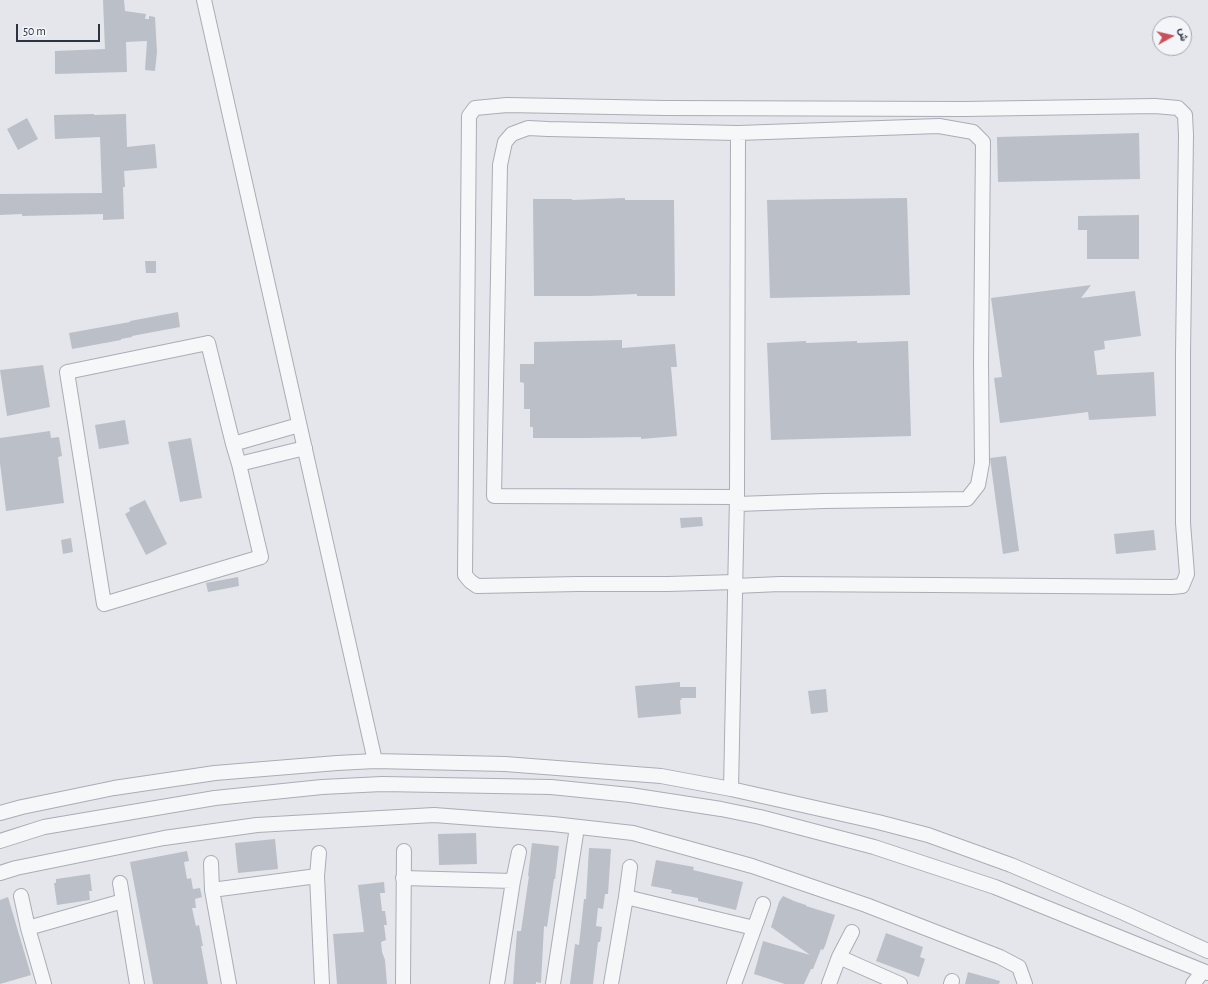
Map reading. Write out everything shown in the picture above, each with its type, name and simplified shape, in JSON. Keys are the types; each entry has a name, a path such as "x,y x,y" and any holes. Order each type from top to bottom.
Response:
{"street":[{"path":"204,0 375,761"},
{"path":"507,105 673,108 956,109 1155,106 1178,108 1185,115 1186,135 1183,354 1183,522 1187,574 1182,586 735,584 578,584 476,586 465,575 469,116 475,108 507,105"},
{"path":"939,126 973,132 982,142 982,463 978,485 967,499 737,501 494,496 500,165 505,142 512,134 528,128 738,133 939,126"},
{"path":"731,789 737,501 738,133"},
{"path":"208,343 233,444 260,557 104,604 67,372 208,343"},
{"path":"233,444 299,425"},
{"path":"239,464 305,448"},
{"path":"0,813 114,788 215,773 337,763 375,761 506,764 661,776 731,789 878,822 928,835 1011,865 1124,913 1208,951"},
{"path":"0,841 44,827 199,801 322,787 382,784 552,787 630,795 721,809 760,817 874,847 995,887 1205,972 1193,984"},
{"path":"0,874 16,868 164,838 257,825 434,815 577,826 634,833 752,866 866,905 1000,957 1018,967 1025,984"},
{"path":"553,984 577,826"},
{"path":"404,851 404,984"},
{"path":"497,984 512,881 519,852"},
{"path":"319,853 317,876 322,984"},
{"path":"210,863 212,890 229,984"},
{"path":"611,984 630,867"},
{"path":"212,890 317,876"},
{"path":"403,878 512,881"},
{"path":"120,883 137,984"},
{"path":"20,896 44,984"},
{"path":"626,897 754,928"},
{"path":"28,928 123,901"},
{"path":"734,984 764,904"},
{"path":"829,984 839,957 852,932"},
{"path":"839,957 900,984"}],"building":[{"path":"103,0 124,0 125,11 146,14 145,19 149,19 149,16 155,17 157,52 155,71 145,70 147,41 126,42 127,72 55,74 55,51 105,49"},
{"path":"126,114 127,147 155,144 157,168 124,171 124,219 103,220 103,214 22,216 22,214 0,215 0,194 102,193 100,137 55,139 54,115"},
{"path":"27,118 38,139 18,150 7,129"},
{"path":"1139,133 1140,179 998,182 997,137"},
{"path":"625,198 625,200 674,200 675,296 637,296 637,294 534,296 533,199 572,200"},
{"path":"907,198 910,295 770,298 767,200"},
{"path":"1139,215 1139,259 1087,259 1087,230 1078,230 1078,216"},
{"path":"145,261 156,261 156,273 146,273"},
{"path":"1091,285 1081,298 1135,291 1141,336 1104,341 1105,349 1094,351 1097,375 1154,372 1156,416 1089,420 1088,412 1000,423 994,378 1002,377 991,298"},
{"path":"178,312 180,327 72,349 69,333"},
{"path":"622,340 622,348 675,344 677,367 671,367 677,436 641,439 641,437 533,438 533,427 530,427 530,409 524,409 524,383 520,382 520,364 534,364 534,342"},
{"path":"806,341 806,343 857,341 857,343 908,341 911,436 771,440 767,343"},
{"path":"43,365 50,407 7,416 0,370"},
{"path":"125,420 129,444 99,449 95,425"},
{"path":"50,431 51,438 59,437 62,456 58,457 64,503 6,511 0,463 0,438"},
{"path":"191,438 202,498 180,502 168,442"},
{"path":"1006,456 1019,551 1003,554 990,458"},
{"path":"145,500 167,544 146,555 125,514 130,511 129,508"},
{"path":"702,517 703,526 681,528 680,518"},
{"path":"1154,530 1156,550 1116,554 1114,534"},
{"path":"71,538 73,552 63,554 61,540"},
{"path":"238,577 239,586 208,592 206,583"},
{"path":"680,682 680,687 696,687 696,698 681,698 681,714 638,718 635,686"},
{"path":"826,689 828,712 811,714 808,691"},
{"path":"476,833 477,864 439,865 438,834"},
{"path":"275,839 278,869 238,873 235,843"},
{"path":"532,843 559,846 547,927 544,926 541,983 513,984 517,931 521,931"},
{"path":"589,848 611,849 608,894 605,894 603,909 598,908 596,926 602,927 600,942 598,942 593,984 570,984 575,944 579,945 584,899 586,899"},
{"path":"187,851 189,861 184,862 187,879 191,878 193,889 200,888 202,897 195,899 196,908 192,908 196,926 199,925 208,984 153,984 130,862"},
{"path":"656,860 694,867 693,870 743,882 736,910 698,901 698,898 671,893 672,890 651,886"},
{"path":"90,874 92,891 89,891 90,900 57,905 54,883 56,883 56,879"},
{"path":"384,882 385,893 380,893 382,911 385,911 387,925 384,925 386,940 381,942 385,960 387,984 337,984 333,934 364,932 358,885"},
{"path":"783,896 806,906 835,915 825,946 823,950 821,949 813,969 811,969 804,984 785,984 754,974 763,941 810,955 771,927 779,902"},
{"path":"8,897 31,975 0,984 0,900"},
{"path":"886,933 923,947 920,957 925,959 919,977 876,961"},
{"path":"968,972 1000,981 999,984 965,984"}]}
